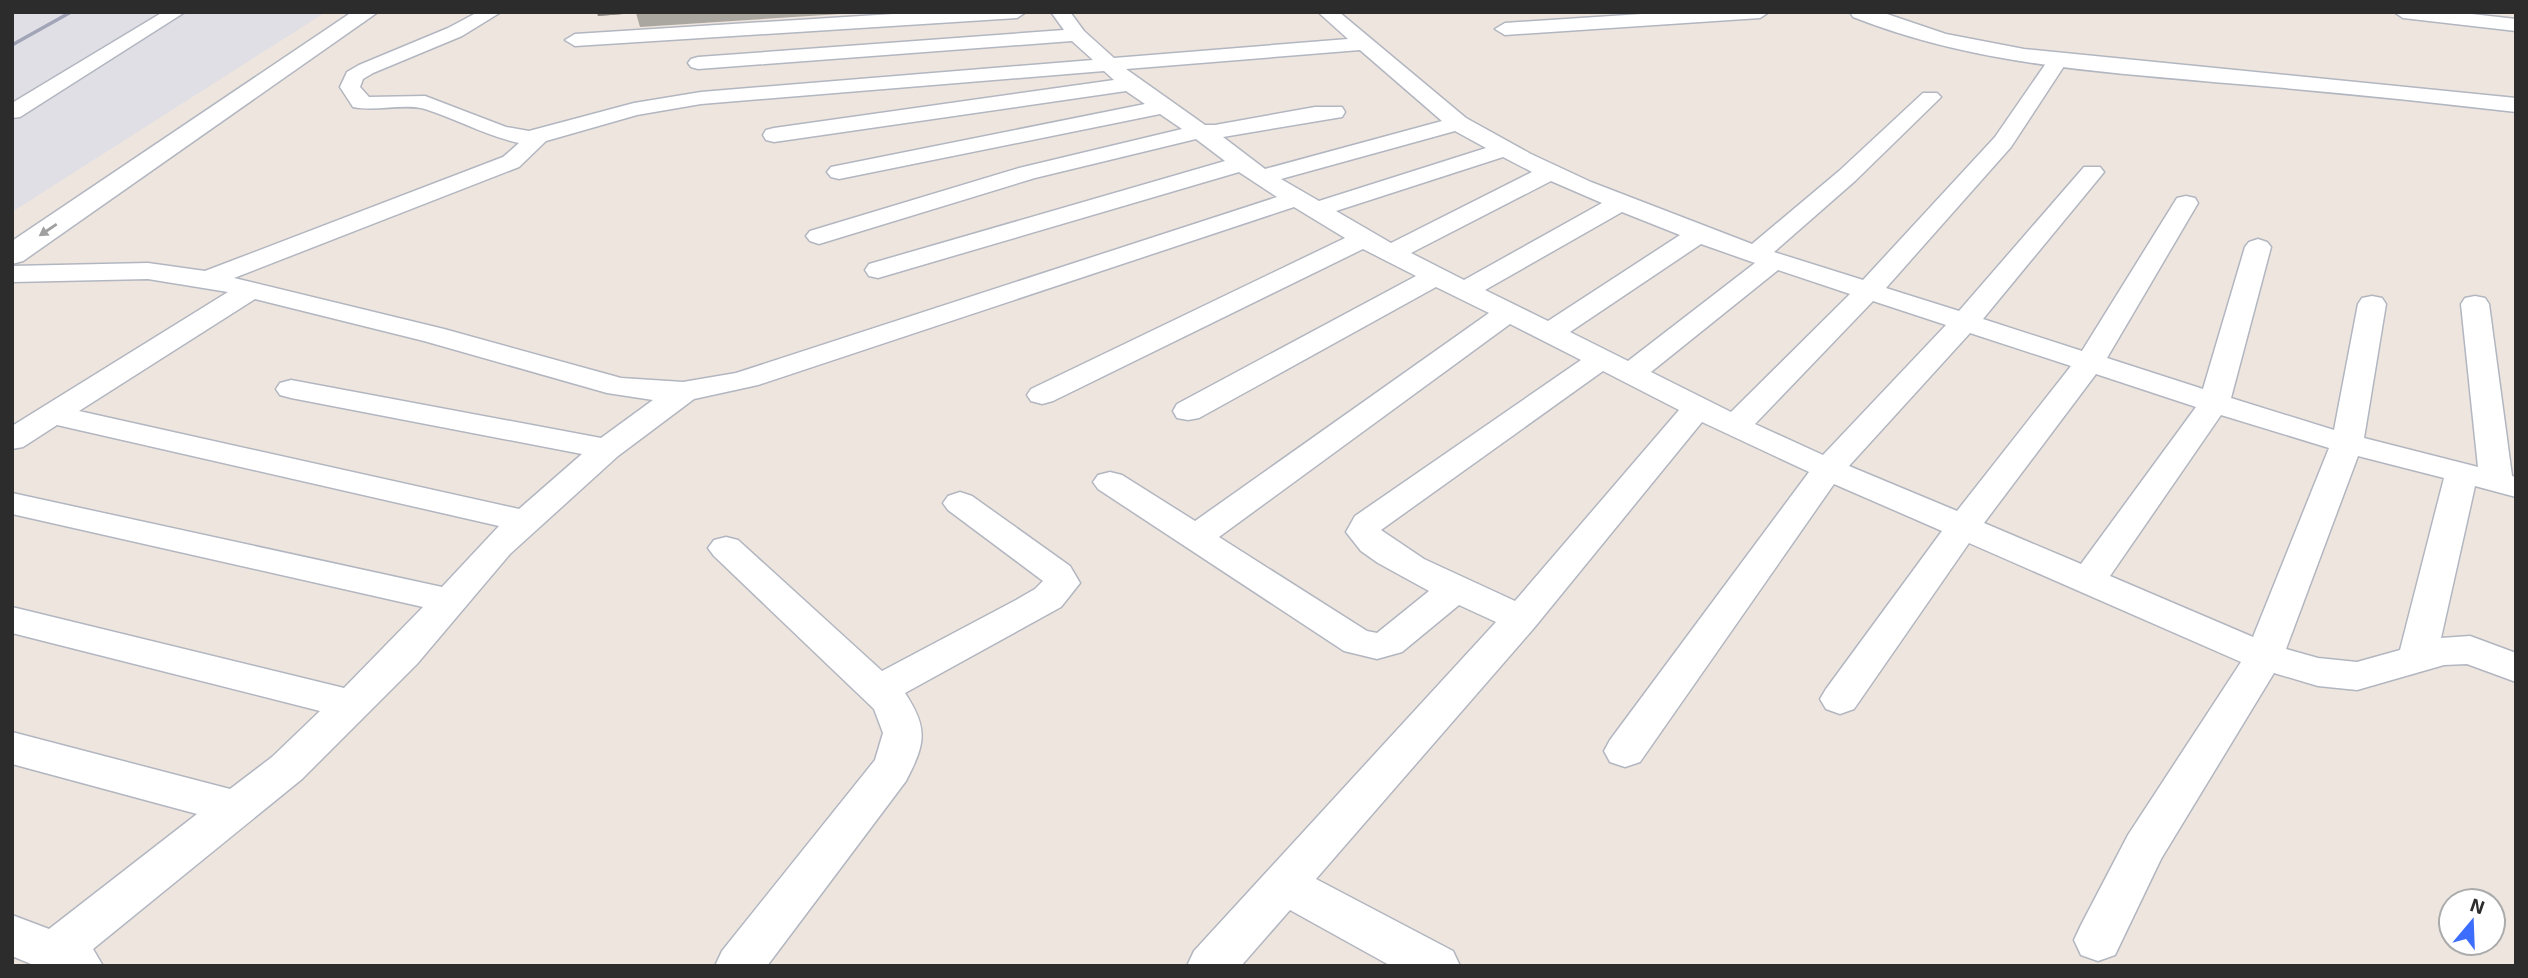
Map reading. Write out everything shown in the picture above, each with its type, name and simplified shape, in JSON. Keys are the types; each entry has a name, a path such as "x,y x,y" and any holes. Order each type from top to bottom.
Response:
{"main road":[{"path":"12,232 343,12"},
{"path":"12,255 368,12"},
{"path":"1861,12 1937,40 1994,52 2516,105"}],"street":[{"path":"12,112 176,12"},
{"path":"492,12 455,32 366,69 354,76 350,87 360,102 425,102 500,132 520,137 538,137 634,109 701,98 1364,44"},
{"path":"606,21 724,12"},
{"path":"575,40 1017,12"},
{"path":"1327,12 1458,123 1551,172 1620,203 1765,257 2214,403 2347,443 2506,485 2475,304"},
{"path":"1505,29 1760,12"},
{"path":"2403,12 2516,25"},
{"path":"698,63 1068,23 1105,63 1130,84 1252,170 1306,204 1436,276 1698,407 1828,468 2264,657 2318,672 2357,676 2444,651 2470,650 2516,668"},
{"path":"1735,425 1868,291 2003,142 2058,60"},
{"path":"774,135 1130,84"},
{"path":"1631,373 1765,257 1930,97"},
{"path":"839,172 1162,107"},
{"path":"819,236 1027,173 1200,131 1215,132 1315,113 1334,112"},
{"path":"878,270 1252,170 1458,123"},
{"path":"207,279 511,162 538,137"},
{"path":"12,274 148,271 207,279 435,335 618,387 649,393 683,394 747,379 1306,204 1505,149"},
{"path":"1042,395 1551,172"},
{"path":"1625,751 1828,468 1965,322 2092,172"},
{"path":"1465,290 1620,203"},
{"path":"1840,699 1963,527 2090,362 2186,203"},
{"path":"1550,333 1699,234"},
{"path":"2088,582 2214,403 2258,247"},
{"path":"1188,411 1436,276"},
{"path":"12,440 253,289"},
{"path":"2098,940 2144,848 2264,657 2347,443 2372,304"},
{"path":"1194,538 1509,312"},
{"path":"1521,619 1400,560 1369,541 1363,532 1367,524 1601,359"},
{"path":"291,389 607,449"},
{"path":"12,935 67,959 237,808 287,768 353,705 403,654 498,545 607,449 683,394"},
{"path":"1211,966 1521,619 1698,407"},
{"path":"53,415 525,521"},
{"path":"2417,659 2461,474"},
{"path":"1110,482 1357,642 1377,646 1389,643 1457,588"},
{"path":"12,503 450,601"},
{"path":"878,690 1048,598 1062,583 1057,574 960,503"},
{"path":"726,548 878,690 903,721 904,742 891,769 739,966"},
{"path":"12,620 353,705"},
{"path":"12,748 237,808"},
{"path":"1284,884 1436,966"}],"shaded area":[{"path":"12,12 326,12 12,212"}],"railway":[{"path":"12,45 71,12"}]}
